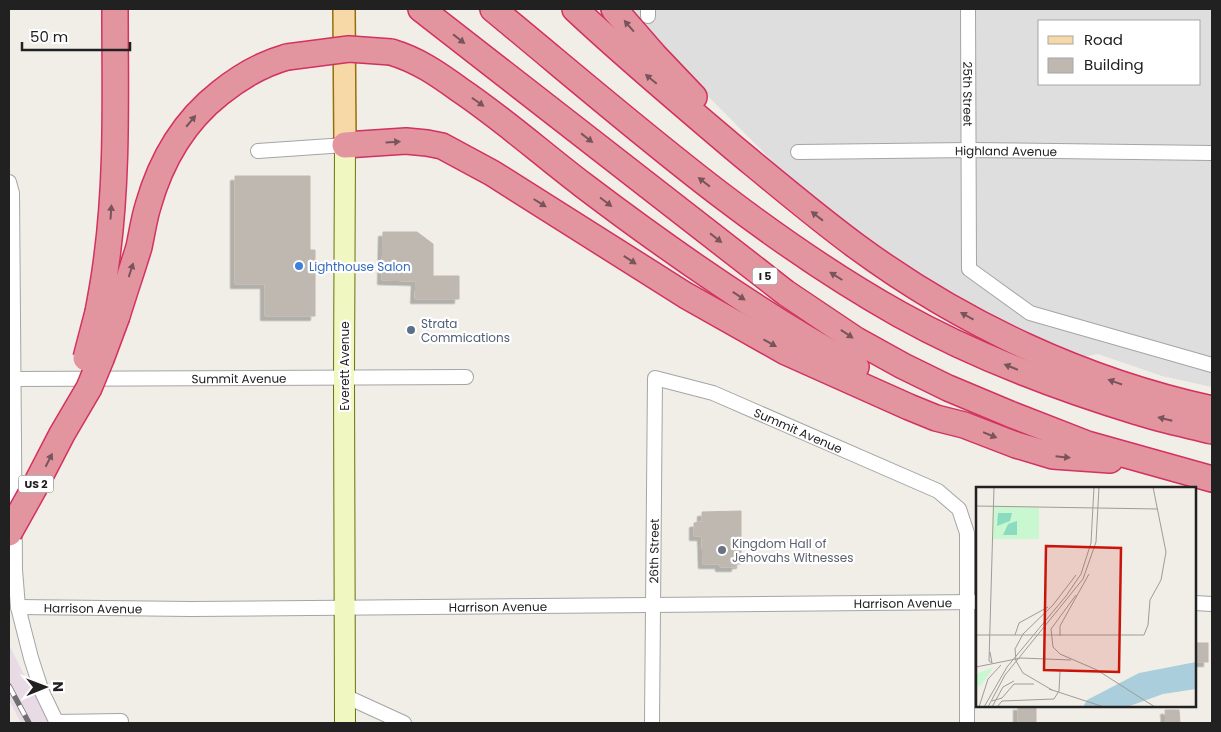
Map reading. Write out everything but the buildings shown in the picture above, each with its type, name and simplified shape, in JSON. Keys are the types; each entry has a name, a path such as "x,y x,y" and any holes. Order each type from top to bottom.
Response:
{"highway":[{"path":"107,314 106,264 114,150 115,9"},
{"name":"I 5","path":"421,9 786,293 856,340 912,371 1001,410 1087,444 1212,478"},
{"path":"492,9 729,202 791,247 860,291 901,315 1009,367 1140,413 1212,431"},
{"path":"575,9 648,76 783,189 857,247 928,294 976,321 1047,356 1091,374 1170,400 1212,409"},
{"path":"614,9 654,55 783,189"},
{"path":"107,314 138,248 147,207 166,156 176,140 204,106 237,80 256,68 287,57 349,48 391,52 420,62 480,104 619,212 719,283 817,346 864,372 918,398 964,425"},
{"path":"345,145 406,141 442,146 492,172 685,295 786,352 909,408 1053,456 1155,463"},
{"name":"US 2","path":"9,533 62,434 84,368 107,314"}],"main road":[{"name":"Everett Avenue","path":"344,9 345,723"}],"street":[{"name":"25th Street","path":"968,9 969,269 1030,313 1212,365"},
{"path":"258,151 345,145"},
{"name":"Highland Avenue","path":"798,152 969,150 1212,153"},
{"path":"9,182 12,193 15,570 18,606 42,692 57,723 121,721"},
{"name":"Summit Avenue","path":"13,379 466,377"},
{"name":"Summit Avenue","path":"655,378 714,393 938,491 959,509 967,533 973,602"},
{"name":"26th Street","path":"652,723 655,378"},
{"path":"967,723 973,602"},
{"name":"Harrison Avenue","path":"18,606 191,609 973,602"},
{"path":"1196,604 1212,604"},
{"path":"345,696 404,723"}],"shaded area":[{"path":"628,9 1212,9 1212,387 1162,376 1098,354 1082,357 1050,344 979,309 895,260 798,187 698,86"},
{"path":"9,645 50,723 21,723 9,700"}],"railway":[{"path":"9,686 29,723"}],"place":[{"name":"Lighthouse Salon","path":"299,266"},
{"name":"Strata Commications","path":"411,330"},
{"name":"Kingdom Hall of Jehovahs Witnesses","path":"722,550"}]}
